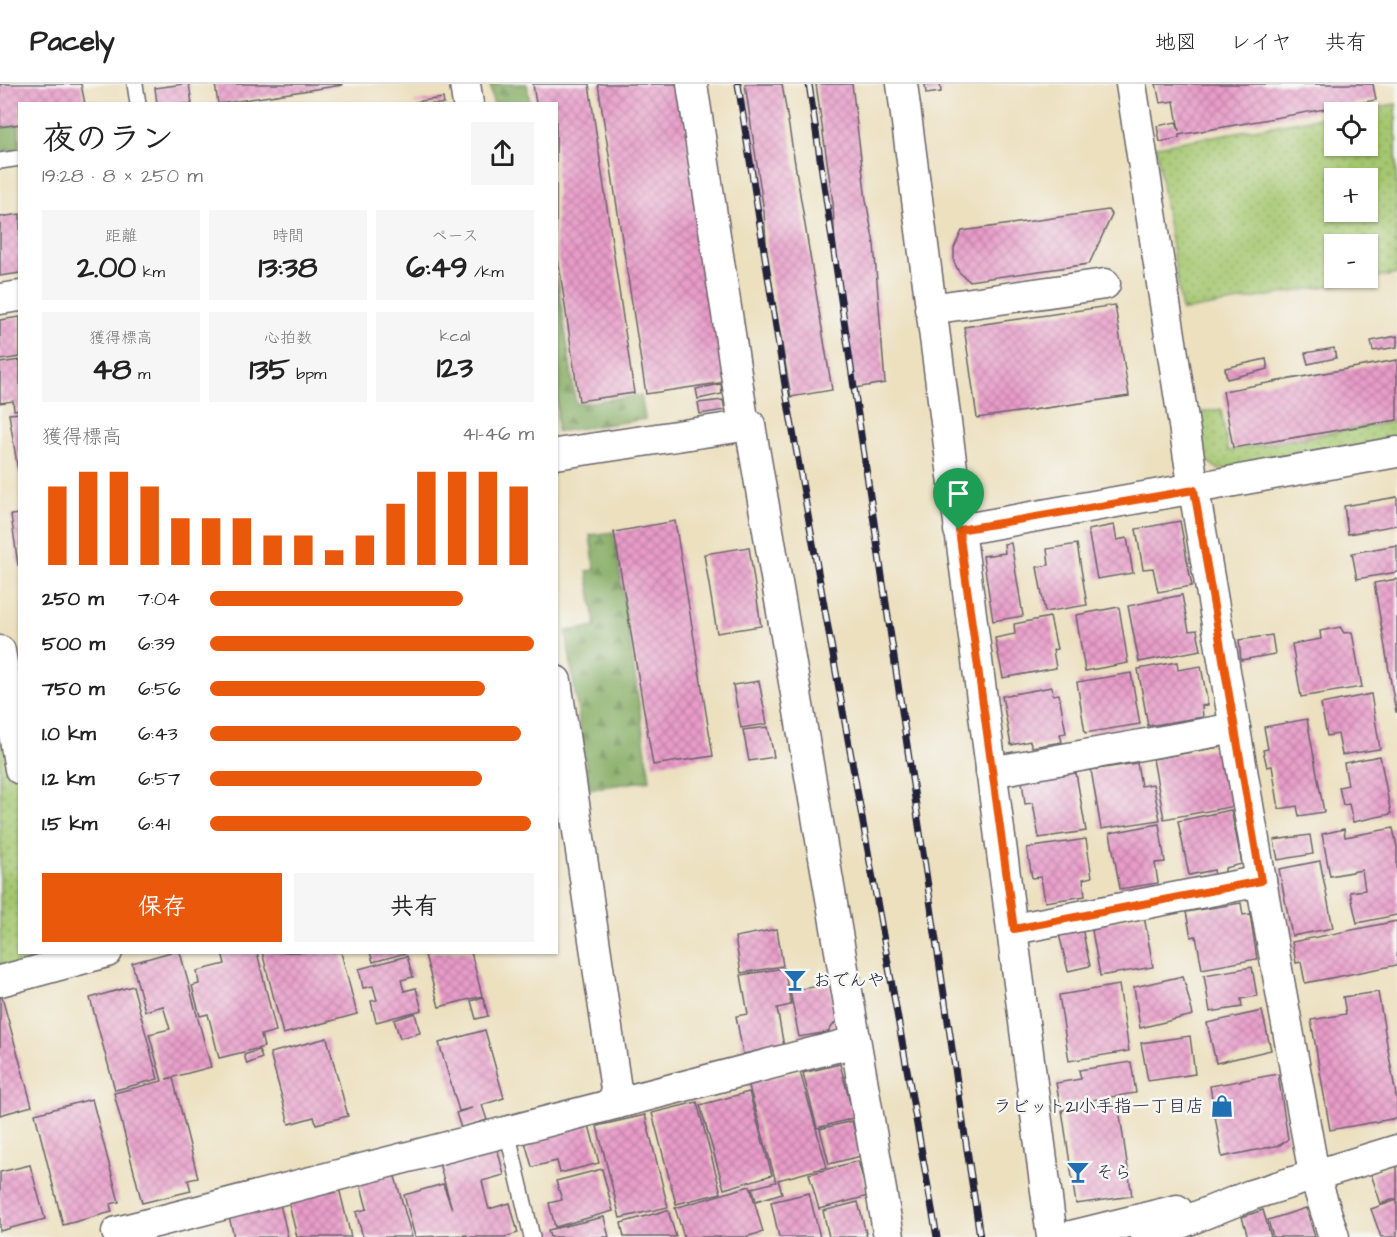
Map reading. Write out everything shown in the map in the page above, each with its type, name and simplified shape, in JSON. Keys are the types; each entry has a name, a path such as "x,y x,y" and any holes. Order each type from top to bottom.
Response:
{"street":[{"path":"465,84 468,102"},
{"path":"692,84 744,426"},
{"path":"902,84 991,772 1014,929 1052,1237"},
{"path":"1131,84 1194,490 1261,881 1314,1174 1334,1237"},
{"path":"930,309 1105,284"},
{"path":"0,299 18,296"},
{"path":"558,454 750,425 889,1237"},
{"path":"959,530 1194,490 1397,452"},
{"path":"0,651 18,757"},
{"path":"558,706 568,829 618,1103"},
{"path":"991,772 1235,729"},
{"path":"1014,929 1261,881"},
{"path":"0,981 51,961 95,954"},
{"path":"110,1235 855,1042"},
{"path":"1146,1237 1251,1194 1397,1150"},
{"path":"1068,1237 1130,1219 1251,1194"}],"lane":[{"path":"135,84 138,102"},
{"path":"0,161 18,158"},
{"path":"507,1131 532,1237"}],"green space":[{"path":"490,84 527,84 530,102 493,102"},
{"path":"1396,104 1397,274 1378,277 1378,234 1324,234 1324,287 1182,311 1156,146 1324,117 1324,156 1378,156 1378,107"},
{"path":"18,124 18,149 0,152 0,127"},
{"path":"558,282 576,404 641,395 645,419 558,432"},
{"path":"1221,409 1228,451 1397,421 1397,439 1219,470 1206,460 1197,413"},
{"path":"614,532 650,780 589,789 566,631 596,627 587,571 595,570 590,535"},
{"path":"0,667 18,774 18,954 47,954 0,976"}],"building":[{"path":"0,84 81,84 85,102 18,102 18,124 0,127"},
{"path":"189,84 192,102 157,102 155,88"},
{"path":"215,84 342,84 231,102 218,102"},
{"path":"533,84 589,84 634,393 579,401 558,258 558,102 536,102"},
{"path":"598,84 679,84 726,382 646,394"},
{"path":"745,84 782,84 832,390 791,397 767,256 764,212"},
{"path":"816,84 852,84 866,200 874,244 885,383 855,388 835,248 833,203"},
{"path":"925,84 940,84 941,92 926,94"},
{"path":"1156,84 1373,84 1376,100 1324,102 1324,109 1179,135 1179,138 1160,142 1157,126 1176,122 1179,131 1174,101 1160,103"},
{"path":"443,98 444,102 415,102"},
{"path":"1108,210 1112,215 1089,264 969,281 959,272 954,262 954,248 962,231"},
{"path":"18,214 18,273 0,276 0,217"},
{"path":"1115,305 1129,396 977,418 964,327"},
{"path":"18,317 18,357 0,360 0,320"},
{"path":"1397,336 1397,347 1373,351 1371,341"},
{"path":"1334,348 1336,358 1308,364 1305,353"},
{"path":"1266,359 1268,369 1227,379 1225,368"},
{"path":"18,360 18,409 14,410 13,401 0,403 0,363"},
{"path":"1397,360 1397,420 1233,448 1223,391"},
{"path":"721,384 722,394 698,399 696,389"},
{"path":"723,400 725,410 700,414 698,403"},
{"path":"18,413 18,471 9,414"},
{"path":"1397,497 1397,525 1348,534 1344,506"},
{"path":"18,514 18,565 11,515"},
{"path":"675,521 713,756 653,765 614,532"},
{"path":"1180,521 1192,586 1158,592 1153,568 1143,569 1136,529"},
{"path":"1114,525 1117,540 1127,538 1133,573 1097,579 1088,530"},
{"path":"1011,543 1023,616 993,621 983,556 1005,553 1004,544"},
{"path":"1077,544 1087,605 1045,612 1037,567 1049,565 1047,549"},
{"path":"1397,545 1397,572 1357,579 1352,553"},
{"path":"749,547 761,626 717,633 704,554"},
{"path":"1397,579 1397,712 1396,712 1374,583"},
{"path":"1182,595 1189,631 1197,630 1201,650 1139,662 1128,606"},
{"path":"1119,607 1128,663 1085,671 1076,615"},
{"path":"1050,617 1057,649 1053,650 1056,668 1003,678 995,638 1015,634 1014,624"},
{"path":"1340,627 1344,633 1352,632 1362,687 1301,697 1292,644 1321,639 1320,631"},
{"path":"1272,635 1275,654 1241,660 1239,640"},
{"path":"1177,662 1178,670 1201,666 1208,705 1202,706 1203,717 1148,726 1138,669"},
{"path":"1131,673 1140,724 1085,733 1077,682"},
{"path":"759,681 767,724 741,728 733,685"},
{"path":"1052,687 1053,695 1059,694 1066,733 1060,734 1062,742 1032,747 1030,741 1011,745 1002,696"},
{"path":"1371,694 1380,749 1342,755 1338,734 1327,736 1321,704"},
{"path":"1307,719 1324,812 1299,816 1297,806 1279,809 1272,766 1267,767 1263,750 1268,749 1264,727"},
{"path":"768,727 774,757 749,761 743,730"},
{"path":"1225,746 1236,806 1164,819 1153,759"},
{"path":"1380,756 1391,814 1353,822 1349,804 1343,805 1339,787 1348,785 1344,763"},
{"path":"1137,763 1141,786 1153,784 1160,820 1101,829 1091,770"},
{"path":"1076,773 1086,831 1039,838 1033,803 1025,804 1022,781"},
{"path":"1231,810 1242,864 1225,868 1225,874 1215,876 1214,870 1189,875 1178,821"},
{"path":"1159,824 1165,862 1155,863 1158,883 1120,889 1110,833"},
{"path":"1393,828 1397,847 1397,915 1357,923 1350,892 1365,890 1362,870 1330,876 1322,834 1344,829 1345,837"},
{"path":"1310,835 1313,854 1278,860 1274,840"},
{"path":"1086,839 1092,877 1083,879 1085,896 1045,902 1041,877 1032,878 1027,848"},
{"path":"1320,861 1333,928 1292,936 1279,869"},
{"path":"1241,903 1243,915 1250,914 1257,959 1202,969 1196,936 1191,937 1186,912"},
{"path":"1144,916 1153,967 1100,976 1091,925"},
{"path":"1397,921 1397,965 1305,983 1301,962 1296,963 1292,942"},
{"path":"1082,928 1090,966 1068,971 1059,934"},
{"path":"777,929 783,966 741,973 735,937"},
{"path":"164,954 181,954 211,1067 166,1079 173,1078 198,1178 188,1180 191,1191 142,1203 114,1093 162,1081 149,1034 170,1029 163,1006 145,1011 132,963"},
{"path":"222,954 257,954 276,1031 261,1035 264,1047 219,1058 208,1014 200,1016 192,986 199,984 197,971 225,964"},
{"path":"263,954 342,954 357,1014 283,1034"},
{"path":"371,954 402,954 373,962"},
{"path":"472,954 482,996 439,1007 425,955"},
{"path":"407,956 413,977 401,980 404,991 416,988 422,1010 376,1022 371,1001 377,1000 373,986 363,988 359,969"},
{"path":"1252,967 1257,996 1241,999 1242,1007 1210,1012 1204,975"},
{"path":"784,968 791,1005 777,1008 784,1047 743,1054 736,1016 748,1014 741,975"},
{"path":"1183,976 1193,1015 1140,1028 1134,987"},
{"path":"830,984 837,1020 828,1032 799,1037 790,991"},
{"path":"1119,985 1129,1051 1069,1061 1059,995"},
{"path":"133,986 158,1079 115,1090 90,998"},
{"path":"0,990 32,1106 0,1115"},
{"path":"1378,992 1397,1101 1397,1118 1330,1130 1311,1020 1346,1014 1343,997"},
{"path":"483,997 488,1016 476,1019 471,1001"},
{"path":"1262,1011 1271,1050 1216,1063 1207,1023"},
{"path":"415,1013 420,1033 400,1038 394,1020"},
{"path":"485,1030 504,1098 482,1105 487,1120 461,1128 456,1113 472,1108 459,1111 439,1043"},
{"path":"1190,1036 1195,1074 1148,1081 1141,1043"},
{"path":"327,1038 348,1116 316,1124 314,1117 289,1124 270,1053"},
{"path":"259,1050 262,1058 247,1064 244,1055"},
{"path":"1131,1062 1136,1093 1060,1105 1056,1083 1081,1079 1079,1070"},
{"path":"840,1064 854,1118 817,1128 803,1073"},
{"path":"800,1072 827,1167 778,1180 782,1193 756,1201 752,1188 776,1182 748,1083"},
{"path":"1278,1074 1288,1139 1280,1145 1222,1157 1210,1086"},
{"path":"749,1092 772,1175 724,1189 700,1105"},
{"path":"92,1099 119,1202 110,1204 112,1212 63,1225 35,1114"},
{"path":"697,1102 721,1193 676,1204 652,1113"},
{"path":"1118,1102 1132,1196 1076,1204 1062,1110"},
{"path":"645,1115 668,1207 620,1218 597,1126"},
{"path":"588,1121 599,1163 560,1173 557,1161 532,1167 524,1138"},
{"path":"852,1121 861,1156 829,1164 820,1129"},
{"path":"497,1147 504,1175 482,1181 486,1198 489,1209 510,1203 518,1233 505,1237 467,1237 467,1235 415,1237 404,1195 443,1184 452,1209 439,1163"},
{"path":"858,1161 868,1196 819,1209 809,1174"},
{"path":"30,1165 45,1219 0,1231 0,1172"},
{"path":"1397,1165 1397,1198 1381,1204 1371,1174"},
{"path":"602,1169 613,1211 555,1227 549,1203 562,1200 556,1181"},
{"path":"394,1173 412,1237 363,1237 356,1212 367,1209 360,1182"},
{"path":"338,1184 351,1237 297,1237 287,1196"},
{"path":"750,1186 763,1232 745,1237 684,1237 675,1208"},
{"path":"809,1193 820,1237 779,1237 771,1202"},
{"path":"1397,1200 1397,1237 1381,1237 1371,1209"},
{"path":"858,1202 867,1237 829,1237 823,1211"},
{"path":"280,1204 288,1237 234,1237 229,1217"},
{"path":"1306,1208 1315,1237 1273,1237 1268,1220"},
{"path":"668,1210 676,1237 624,1237 621,1223"},
{"path":"1263,1210 1271,1237 1248,1237 1242,1217"},
{"path":"604,1217 609,1237 550,1237 548,1230"}],"railway":[{"path":"738,84 787,398 937,1237"},
{"path":"809,84 980,1237"}],"place":[{"name":"おでんや","path":"795,980"},
{"name":"ラビット21小手指一丁目店","path":"1222,1106"},
{"name":"そら","path":"1078,1172"}],"route":[{"path":"1194,490 1261,881 1014,929 959,530 1194,490"}]}
